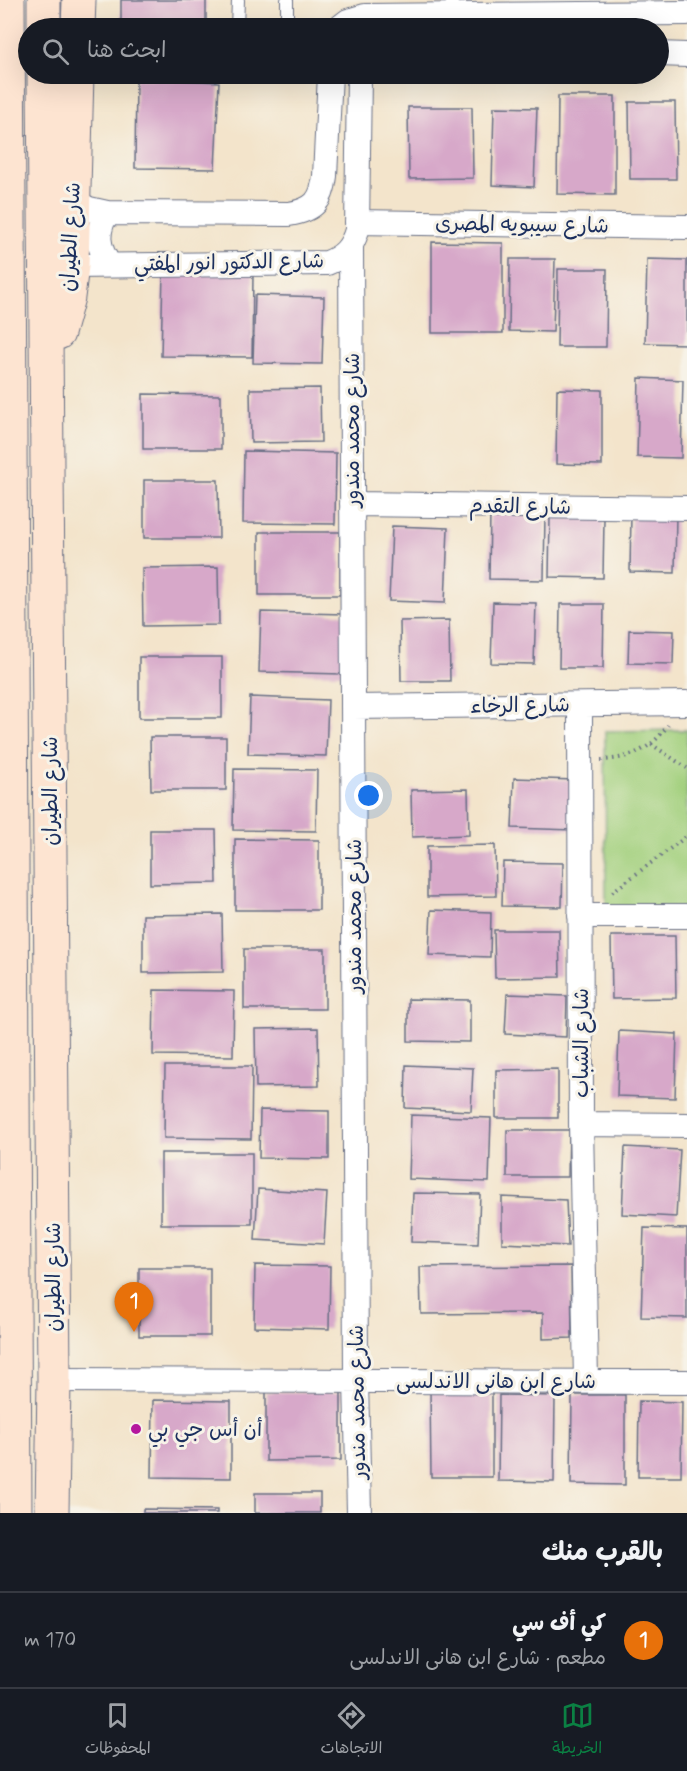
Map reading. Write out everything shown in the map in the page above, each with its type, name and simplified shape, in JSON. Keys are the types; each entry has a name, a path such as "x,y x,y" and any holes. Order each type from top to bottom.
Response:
{"main road":[{"name":"شارع الطيران","path":"8,0 5,362 7,1413 15,1513"},
{"path":"44,0 44,18"},
{"path":"79,18 80,0"},
{"path":"44,84 47,356"},
{"name":"شارع الطيران","path":"52,1513 54,1380 47,356 60,328 69,297 72,266 77,84"}],"street":[{"path":"358,18 452,8 565,7 687,13"},
{"path":"669,54 687,55"},
{"path":"72,200 88,209 107,213 289,214 302,212 313,207 324,188 330,84"},
{"name":"شارع الدكتور انور المفتي","path":"72,266 327,263 337,259 351,246 357,230 359,84"},
{"path":"107,213 102,221 99,239 104,257 110,265"},
{"name":"شارع سيبويه المصرى","path":"357,222 687,227"},
{"name":"شارع محمد مندور","path":"351,246 356,1380 359,1513"},
{"name":"شارع التقدم","path":"352,504 687,508"},
{"name":"شارع الرخاء","path":"353,707 681,703"},
{"name":"شارع الشباب","path":"580,705 581,1124 586,1381"},
{"path":"580,916 687,916"},
{"path":"581,1124 687,1125"},
{"name":"شارع ابن هانى الاندلسى","path":"54,1380 687,1382"}],"lane":[{"path":"237,18 238,0"},
{"path":"287,0 287,18"}],"path":[{"path":"580,761 620,758 636,753 651,744 667,726 681,703"},
{"path":"651,744 687,768"},
{"path":"580,916 687,836"}],"green space":[{"path":"687,730 687,909 606,910 605,731"}],"building":[{"path":"121,0 206,0 206,18 121,18"},
{"path":"136,84 219,84 215,169 135,168"},
{"path":"558,96 615,96 615,195 557,194"},
{"path":"629,102 675,102 676,179 630,179"},
{"path":"408,107 472,107 473,178 409,179"},
{"path":"494,107 537,108 534,187 492,185"},
{"path":"432,242 503,243 503,333 432,333"},
{"path":"510,259 555,259 553,332 509,331"},
{"path":"647,259 687,260 687,344 645,343"},
{"path":"558,269 607,269 606,347 557,347"},
{"path":"163,272 253,273 252,357 161,356"},
{"path":"255,295 324,297 322,364 253,363"},
{"path":"639,378 683,380 681,458 637,457"},
{"path":"320,388 321,442 251,443 250,389"},
{"path":"557,389 602,390 602,465 556,464"},
{"path":"143,394 221,395 221,449 143,449"},
{"path":"244,451 336,453 335,524 243,523"},
{"path":"144,480 218,480 219,538 144,538"},
{"path":"490,510 545,511 544,580 489,579"},
{"path":"631,513 676,513 675,573 630,572"},
{"path":"550,517 604,518 603,578 549,577"},
{"path":"392,526 448,528 445,603 389,601"},
{"path":"259,532 340,532 340,595 259,595"},
{"path":"218,567 219,625 143,626 142,568"},
{"path":"493,602 536,603 534,664 491,663"},
{"path":"560,604 604,604 603,668 559,668"},
{"path":"261,612 344,614 342,674 259,672"},
{"path":"449,620 450,681 401,681 400,621"},
{"path":"629,630 674,631 673,664 628,663"},
{"path":"139,657 222,657 222,718 139,718"},
{"path":"250,697 328,700 326,756 248,754"},
{"path":"150,737 226,737 226,790 151,790"},
{"path":"234,769 317,770 316,831 233,830"},
{"path":"514,778 575,780 573,830 512,828"},
{"path":"468,789 469,835 412,837 411,790"},
{"path":"150,830 216,830 217,883 150,884"},
{"path":"235,839 319,840 319,910 235,910"},
{"path":"495,845 496,896 427,897 427,846"},
{"path":"503,862 563,863 562,907 502,906"},
{"path":"431,910 491,912 490,957 429,955"},
{"path":"222,914 223,972 143,973 143,915"},
{"path":"494,930 559,930 560,977 495,978"},
{"path":"611,936 675,936 676,998 612,999"},
{"path":"244,949 325,949 325,1009 244,1009"},
{"path":"154,990 234,991 233,1056 153,1055"},
{"path":"507,994 567,996 566,1037 505,1034"},
{"path":"408,999 470,1000 470,1042 408,1041"},
{"path":"318,1028 319,1086 256,1087 255,1029"},
{"path":"619,1031 677,1034 675,1098 617,1096"},
{"path":"406,1065 473,1068 471,1111 405,1108"},
{"path":"165,1066 252,1066 251,1139 164,1138"},
{"path":"558,1069 558,1118 496,1118 496,1070"},
{"path":"260,1110 329,1111 329,1159 259,1158"},
{"path":"411,1115 491,1118 489,1182 409,1179"},
{"path":"507,1130 569,1130 568,1177 507,1177"},
{"path":"625,1147 680,1150 676,1217 622,1214"},
{"path":"161,1153 252,1153 252,1224 161,1224"},
{"path":"258,1189 327,1193 324,1244 255,1240"},
{"path":"413,1193 480,1194 478,1244 411,1242"},
{"path":"502,1197 566,1200 568,1246 502,1243"},
{"path":"644,1228 687,1229 687,1318 641,1317"},
{"path":"255,1265 330,1266 329,1329 254,1327"},
{"path":"571,1266 572,1338 543,1339 543,1313 421,1314 420,1267"},
{"path":"139,1268 210,1268 210,1336 139,1336"},
{"path":"430,1389 492,1389 492,1477 431,1477"},
{"path":"266,1392 341,1392 341,1460 266,1461"},
{"path":"499,1395 555,1396 554,1482 498,1481"},
{"path":"572,1395 625,1395 625,1485 571,1484"},
{"path":"153,1400 231,1401 231,1478 152,1477"},
{"path":"639,1401 682,1402 681,1477 638,1477"},
{"path":"255,1493 320,1493 320,1513 255,1513"},
{"path":"143,1509 217,1510 217,1513 143,1513"}],"place":[{"name":"كي أف سي","path":"134,1332"},
{"name":"أن أس جي بي","path":"136,1429"}]}
